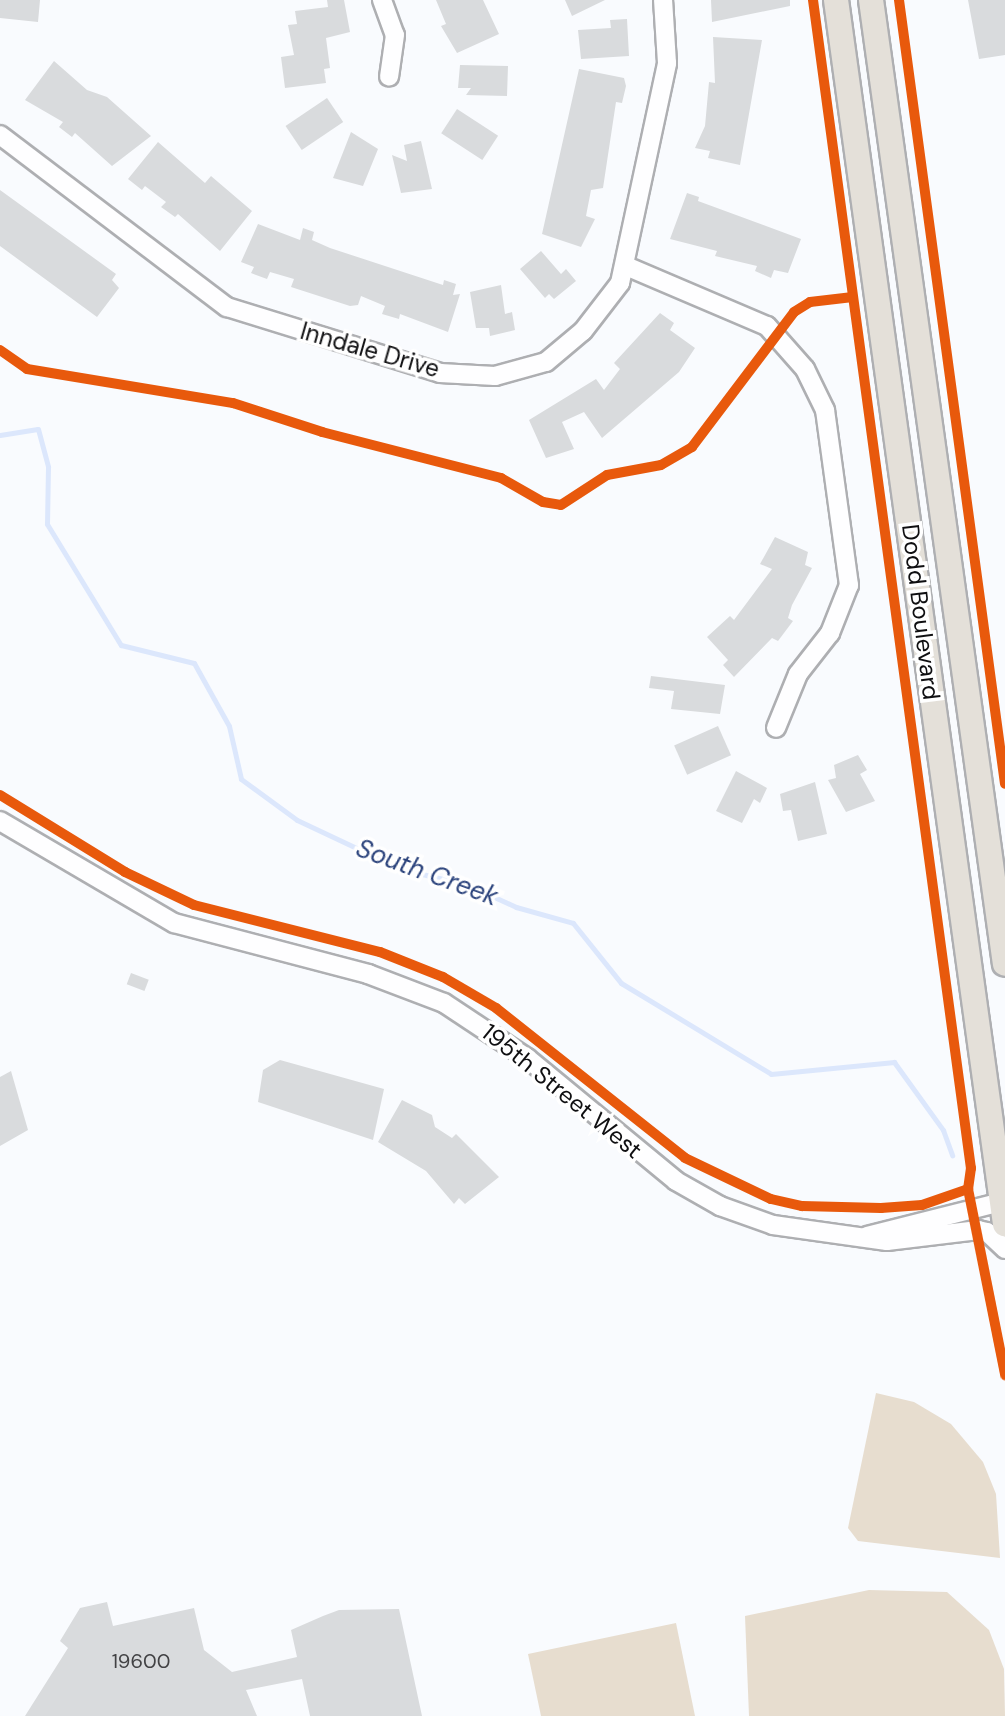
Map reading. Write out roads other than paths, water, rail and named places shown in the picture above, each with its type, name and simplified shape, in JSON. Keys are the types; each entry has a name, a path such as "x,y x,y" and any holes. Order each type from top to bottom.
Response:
{"main road":[{"name":"Dodd Boulevard","path":"836,0 962,939 1004,1210"},
{"name":"Dodd Boulevard","path":"871,0 1005,964"},
{"path":"962,939 976,958 1005,1129"}],"street":[{"path":"382,0 395,35 389,77"},
{"name":"Inndale Drive","path":"0,135 227,307 440,373 495,376 546,362 583,331 620,283 667,63 663,0"},
{"path":"626,266 767,326 805,369 825,410 849,585 830,633 798,674 776,728"},
{"name":"195th Street West","path":"0,821 174,923 357,970 444,1003 508,1043 662,1171 720,1206 773,1225 864,1237 910,1240 972,1229 987,1232 1005,1249"},
{"name":"195th Street West","path":"864,1237 1004,1210"}],"waterway":[{"name":"South Creek","path":"0,435 38,429 48,467 47,524 121,645 194,663 229,726 241,779 297,820 401,869 468,885 516,907 573,923 621,983 771,1074 894,1062 943,1130 952,1155"}]}
